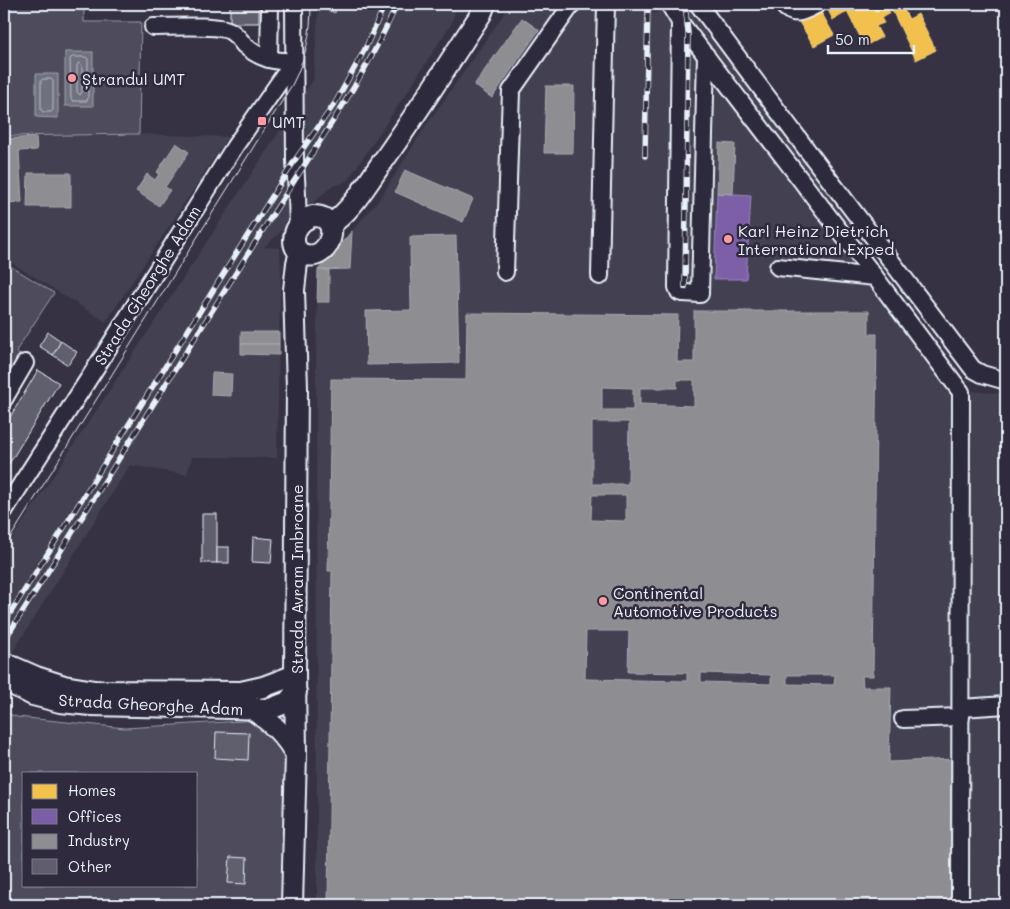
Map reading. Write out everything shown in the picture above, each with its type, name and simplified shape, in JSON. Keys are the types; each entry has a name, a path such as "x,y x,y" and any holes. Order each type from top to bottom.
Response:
{"main road":[{"path":"456,50 471,4"},
{"path":"314,222 332,230 330,241 320,252 307,256 300,253 293,243 295,233 314,222 338,219 345,212 398,141 481,14 485,4"},
{"name":"Strada Avram Imbroane","path":"292,905 296,754 297,388 294,290 300,253"},
{"name":"Strada Gheorghe Adam","path":"4,663 64,686 95,691 241,692 263,687 295,684 288,702 270,709 252,709 91,705 60,702 32,695 4,680"},
{"path":"252,709 268,720 287,739 296,754"}],"street":[{"path":"269,59 270,4"},
{"path":"294,4 295,160 298,195 314,222"},
{"path":"506,272 511,91 572,4"},
{"path":"600,276 606,4"},
{"path":"669,4 680,22 961,392 960,905"},
{"path":"698,4 973,369 982,374 1006,381"},
{"path":"782,4 791,12 801,13 818,4"},
{"path":"680,22 677,288 682,293 700,294 706,55"},
{"path":"153,27 213,27 229,30 246,47 260,56 279,62 294,61"},
{"name":"Strada Gheorghe Adam","path":"4,511 235,146 294,61"},
{"path":"778,267 875,277"},
{"path":"4,399 25,363"},
{"path":"903,719 1006,705"}],"shaded area":[{"name":"Ștrandul UMT","path":"4,4 84,4 84,22 141,22 139,134 4,136"},
{"path":"319,4 458,4 451,24 348,180 332,186 264,247 280,248 277,458 192,457 187,475 130,465 4,666 4,551 313,80"},
{"name":"Continental Automotive Products","path":"511,4 646,4 655,14 662,4 689,4 970,391 1006,394 1006,905 317,905 316,368 318,270 381,197 423,130"},
{"path":"139,134 228,137 106,322 4,258 4,136"},
{"path":"4,262 54,293 16,351 22,358 4,385"},
{"path":"4,712 17,717 125,728 259,720 274,732 285,763 282,905 4,905"}],"water":[{"path":"65,52 93,52 93,106 65,106"},
{"path":"36,74 58,74 58,118 36,117"}],"building: Homes":[{"path":"825,4 862,4 863,6 867,4 885,4 890,13 881,18 884,23 876,26 882,37 865,46 847,12 833,20"},
{"path":"889,4 912,4 912,6 904,10 909,19 918,14 936,50 916,60"},
{"path":"820,10 834,35 814,46 799,22"}],"building: Offices":[{"path":"717,193 751,195 746,279 714,279"}],"building: Industry":[{"path":"322,4 338,4 335,13 320,8"},
{"path":"522,18 539,30 492,98 474,85"},
{"path":"546,86 574,86 573,153 544,153"},
{"path":"36,137 37,150 19,151 22,202 4,203 4,139"},
{"path":"176,143 189,152 165,187 170,190 159,206 136,191 147,174 155,180 159,174 157,172"},
{"path":"719,143 735,144 733,194 717,193"},
{"path":"405,170 473,199 463,222 395,192"},
{"path":"28,173 71,173 71,207 27,207"},
{"path":"352,231 350,269 318,270"},
{"path":"456,236 459,363 367,365 366,311 411,310 410,237"},
{"path":"318,270 329,270 329,302 317,302"},
{"name":"Continental Automotive Products","path":"694,311 869,311 869,334 877,334 873,676 862,676 863,687 891,687 889,762 954,759 953,905 328,905 332,571 328,571 331,379 466,380 467,313 678,315 677,362 694,362","holes":["677,380 694,380 694,406 640,404 640,388 677,388","602,387 633,388 633,410 602,410","592,422 629,422 628,484 592,484","592,495 626,495 626,521 591,520","586,631 629,631 628,672 687,673 687,681 585,679","701,673 771,675 771,684 701,682","787,675 835,675 834,685 787,684"]},
{"path":"241,332 279,332 279,344 241,344"},
{"path":"241,344 279,344 279,355 241,354"},
{"path":"212,373 232,374 231,396 211,395"}],"building: Other":[{"path":"230,4 259,4 259,23 230,23"},
{"path":"48,332 61,341 53,355 39,346"},
{"path":"61,341 77,352 68,365 53,355"},
{"path":"38,370 59,383 4,472 4,427"},
{"path":"202,514 217,514 217,563 202,563"},
{"path":"253,537 273,539 271,563 252,562"},
{"path":"217,547 229,547 229,563 217,563"},
{"path":"216,732 249,733 248,760 215,758"},
{"path":"230,857 247,858 246,884 228,883"}],"tram line":[{"path":"4,548 292,85 307,46 311,4"}],"railway":[{"path":"4,623 295,160 335,103 365,49 385,4"},
{"path":"4,641 342,107 385,31 397,4"},
{"path":"645,156 648,4"},
{"path":"685,4 688,33 685,287"}],"place":[{"name":"Ștrandul UMT","path":"72,78"},
{"name":"UMT","path":"262,121"},
{"name":"Karl Heinz Dietrich International Exped","path":"728,239"},
{"name":"Continental Automotive Products","path":"603,601"}]}
